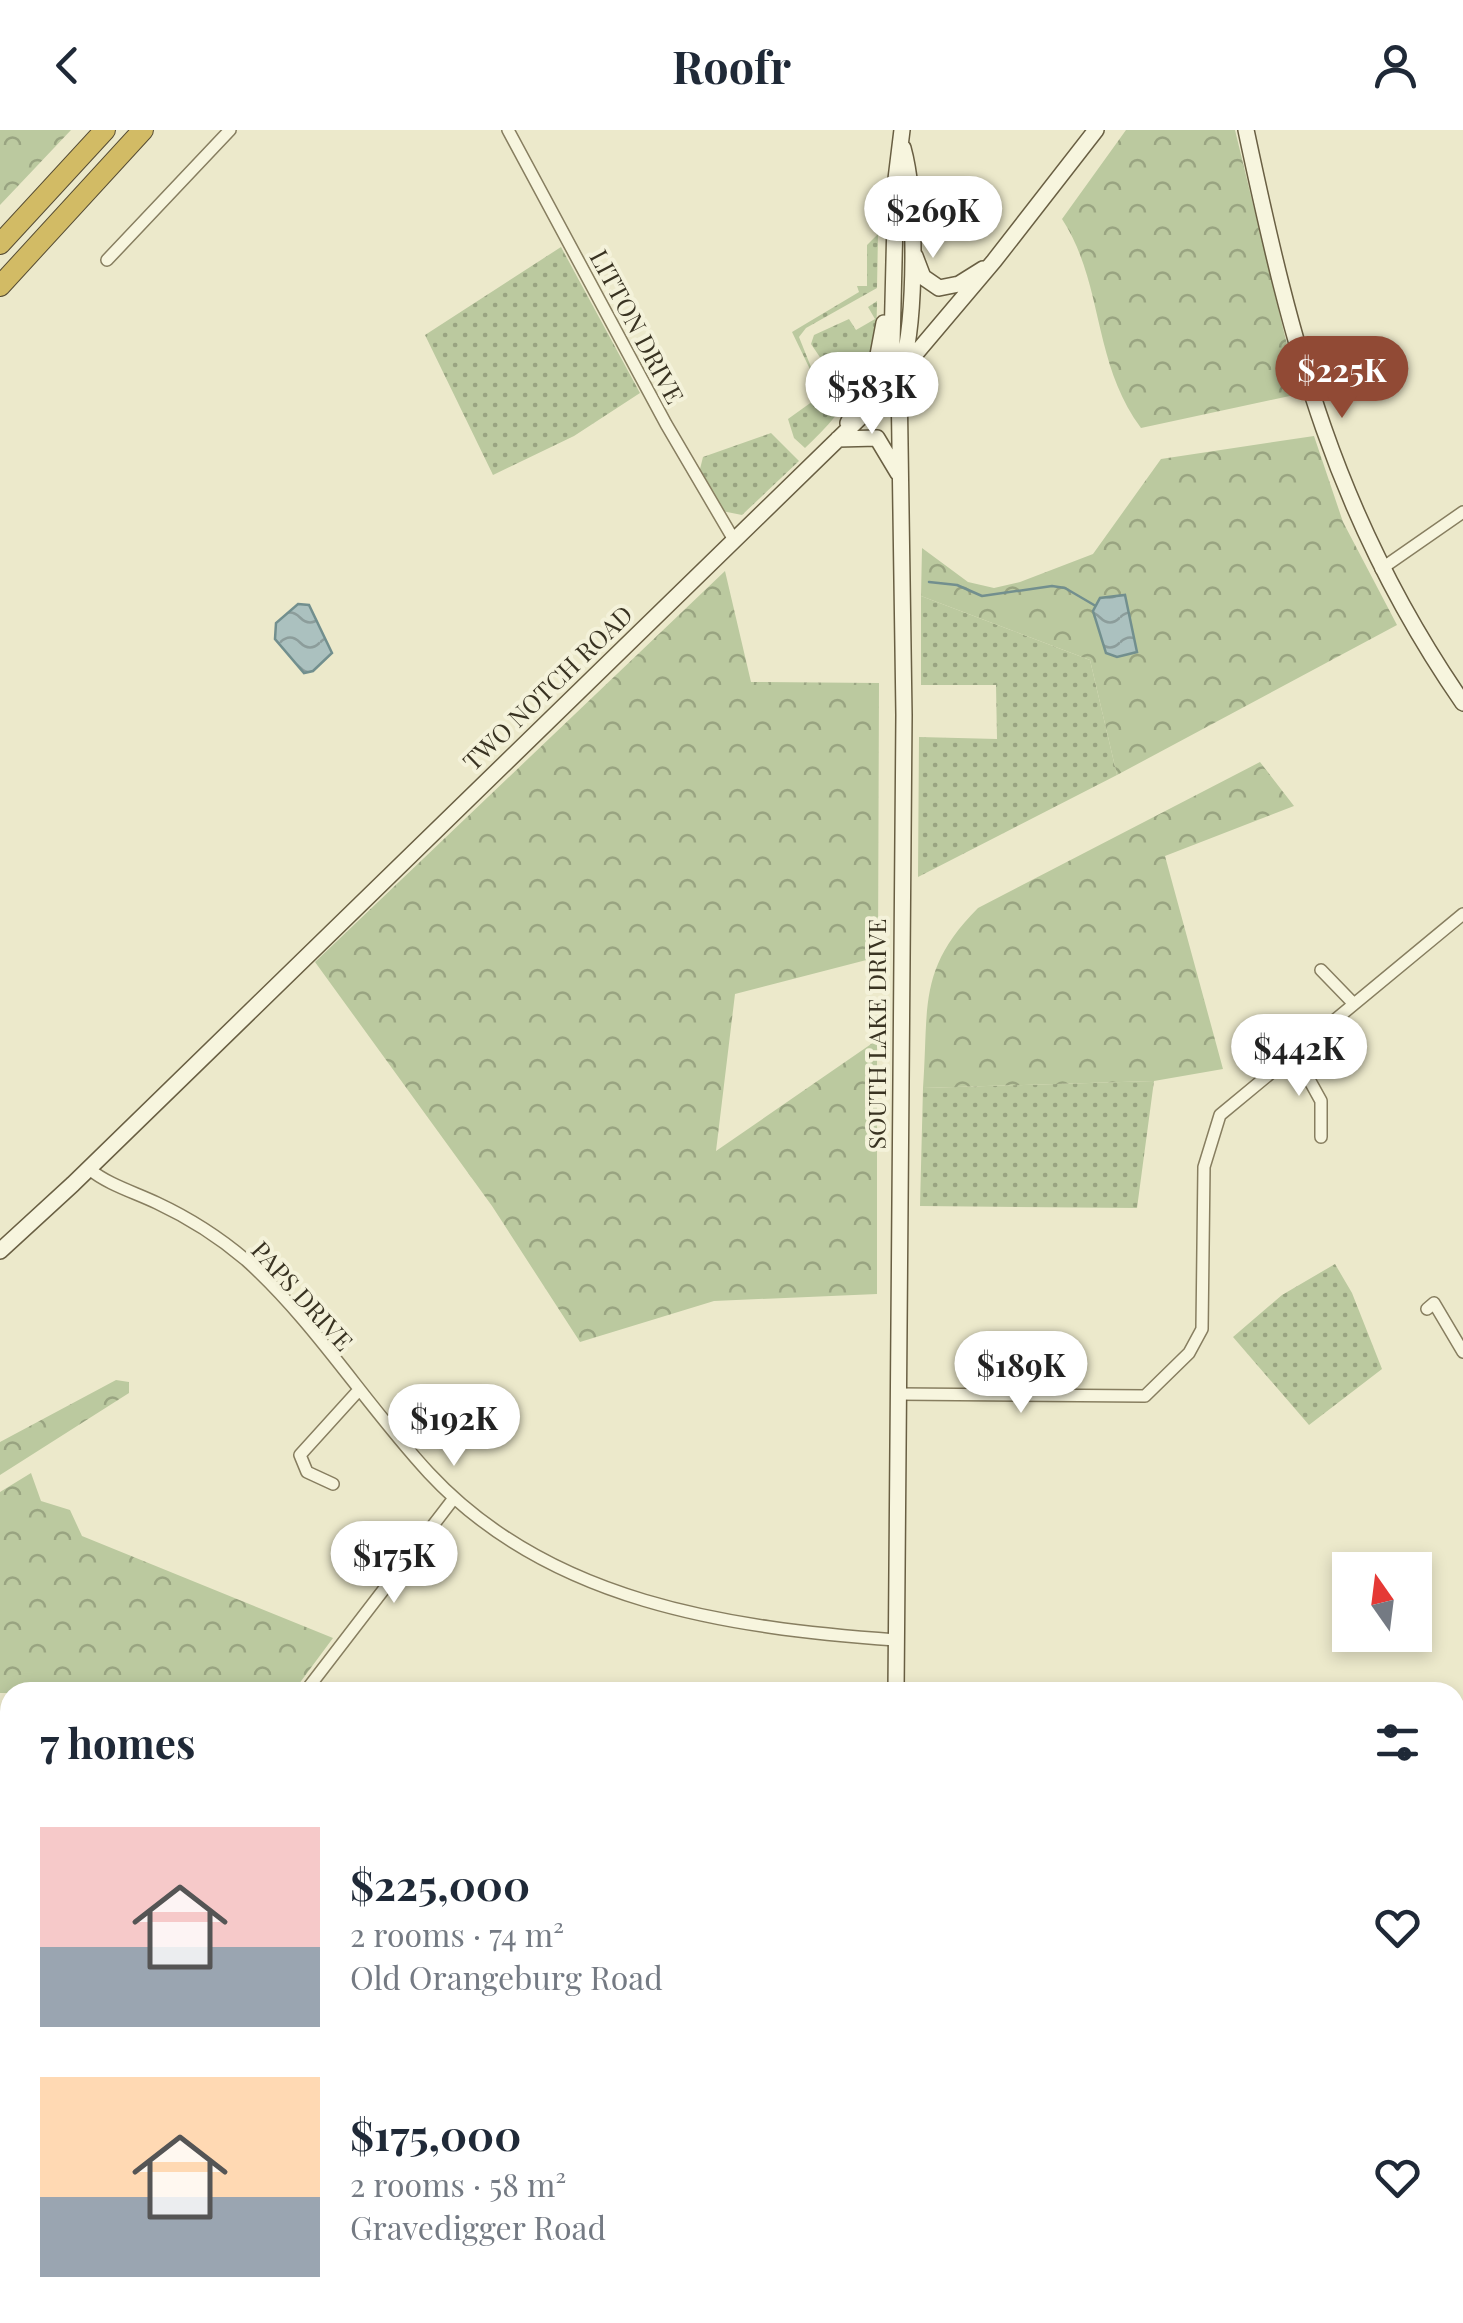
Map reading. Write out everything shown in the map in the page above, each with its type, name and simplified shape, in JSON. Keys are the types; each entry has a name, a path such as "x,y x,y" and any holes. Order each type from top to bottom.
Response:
{"highway":[{"path":"0,244 104,130"},
{"path":"0,286 143,130"}],"street":[{"path":"107,260 230,130"},
{"name":"LITTON DRIVE","path":"508,130 659,412 734,540"},
{"name":"TWO NOTCH ROAD","path":"0,1250 89,1169 899,377 1096,130"},
{"path":"1246,130 1315,411 1342,486 1381,570 1463,703"},
{"name":"SOUTH LAKE DRIVE","path":"899,377 910,338 910,174 902,138"},
{"name":"SOUTH LAKE DRIVE","path":"896,1682 901,480 899,377 892,344 896,179 902,138"},
{"path":"910,230 918,270 933,286 951,287 994,261"},
{"path":"894,288 874,371 838,439 876,438 901,480"},
{"path":"1381,570 1463,512"},
{"path":"898,1394 1145,1396 1189,1353 1202,1329 1204,1167 1208,1140 1220,1114 1463,914"},
{"path":"1321,970 1352,1002"},
{"path":"1296,1054 1321,1100 1321,1137"},
{"name":"PAPS DRIVE","path":"89,1169 179,1214 244,1259 282,1297 358,1391 454,1498 543,1562 608,1591 690,1612 896,1640"},
{"path":"1427,1309 1434,1304 1463,1352"},
{"path":"334,1484 307,1472 300,1455 358,1391"},
{"path":"313,1682 454,1498"}],"green space":[{"path":"0,130 71,130 0,205"},
{"path":"1126,130 1235,130 1299,394 1141,428 1114,377 1085,269 1062,219"},
{"path":"878,234 877,288 806,328 799,337 811,367 824,381 819,388 792,332 859,292 857,286 867,286 867,245"},
{"path":"561,247 640,393 574,436 493,475 425,335"},
{"path":"877,301 876,324 867,365 848,400 805,448 794,438 788,419 834,386 832,375 811,344 814,335 849,319 856,330 875,319 868,307"},
{"path":"771,433 799,461 742,515 722,511 699,473 703,457"},
{"path":"1314,436 1343,522 1397,625 1117,775 1090,660 921,596 922,548 968,582 994,588 1020,582 1093,554 1161,459"},
{"path":"725,571 751,682 879,683 878,957 735,994 716,1151 877,1040 877,1294 714,1301 580,1342 492,1206 315,962"},
{"path":"921,596 1090,660 1117,775 918,877 919,737 997,739 996,685 921,685"},
{"path":"1260,762 1294,806 1165,856 1223,1069 1154,1081 923,1088 927,1012 935,971 958,930 978,908"},
{"path":"1154,1081 1137,1208 920,1206 923,1088"},
{"path":"1335,1264 1352,1293 1382,1369 1309,1425 1233,1337 1282,1295"},
{"path":"116,1380 129,1382 129,1393 0,1475 0,1442"},
{"path":"31,1473 41,1501 70,1510 82,1536 333,1638 300,1682 0,1682 0,1492"}],"water":[{"path":"1125,595 1137,652 1117,657 1106,653 1093,611 1100,598"},
{"path":"298,604 309,605 332,653 313,671 304,673 275,639 276,623"}],"waterway":[{"path":"929,582 957,585 982,596 1052,586 1065,588 1094,605"}]}
